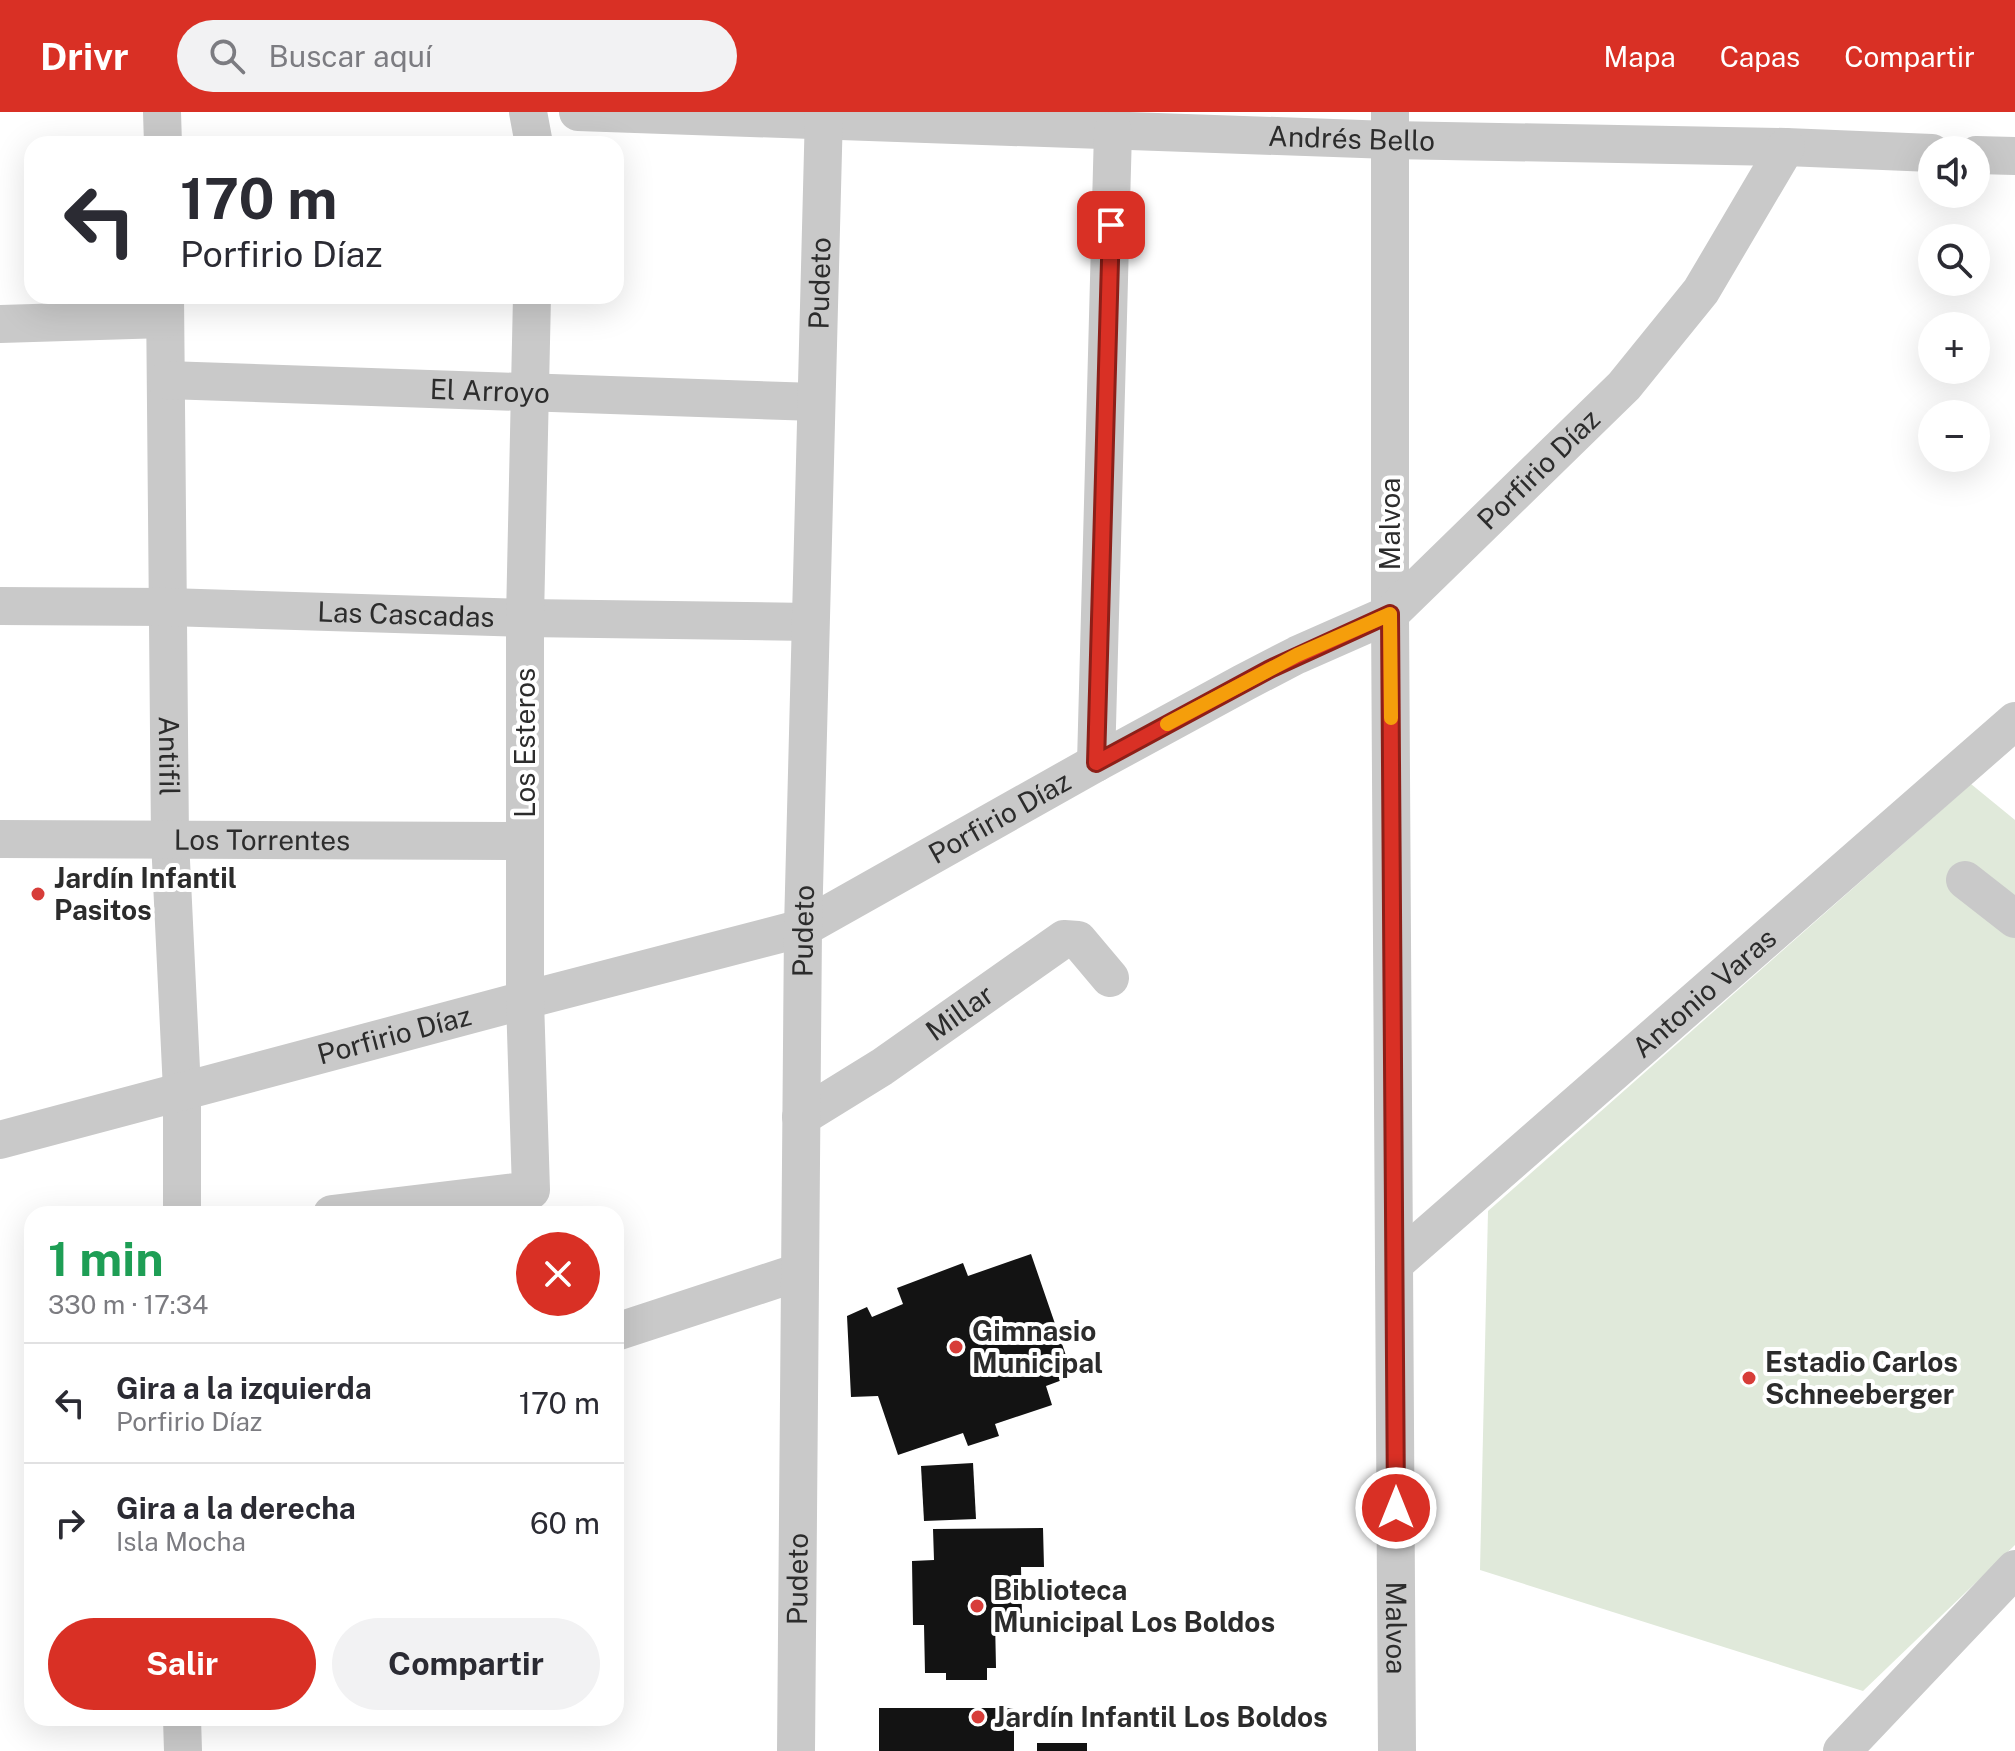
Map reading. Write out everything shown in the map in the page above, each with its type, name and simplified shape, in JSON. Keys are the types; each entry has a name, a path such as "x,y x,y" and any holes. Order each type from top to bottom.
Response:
{"street":[{"path":"162,112 163,136"},
{"path":"528,112 532,136"},
{"name":"Andrés Bello","path":"578,112 824,116 1113,131 1390,126 1918,152"},
{"name":"Pudeto","path":"796,1751 803,928 824,116"},
{"name":"Malvoa","path":"1390,126 1397,1751"},
{"path":"1096,763 1113,131"},
{"name":"Porfirio Díaz","path":"0,1140 803,928 1270,669 1390,614 1624,386 1701,291 1786,147"},
{"path":"1990,155 2015,156"},
{"name":"Los Esteros","path":"398,1206 531,1190 525,1000 525,618 532,304"},
{"path":"0,324 165,308"},
{"name":"Antifil","path":"165,308 170,840 182,1090 182,1206"},
{"name":"El Arroyo","path":"166,380 816,402"},
{"name":"Las Cascadas","path":"0,606 810,622"},
{"name":"Antonio Varas","path":"1394,1264 2015,721"},
{"name":"Los Torrentes","path":"0,839 525,841"},
{"path":"1965,880 2015,919"},
{"name":"Millar","path":"801,1117 882,1067 1064,939 1078,940 1110,978"},
{"path":"624,1329 799,1272"},
{"path":"1842,1751 2015,1569"},
{"path":"182,1726 183,1751"}],"green space":[{"name":"Estadio Carlos Schneeberger","path":"1971,784 2015,820 2015,1545 1863,1691 1480,1570 1488,1211"}],"building":[{"name":"Gimnasio Municipal","path":"1031,1254 1073,1376 1046,1386 1052,1405 995,1424 999,1436 968,1446 963,1433 898,1455 878,1396 851,1397 847,1316 867,1307 872,1317 903,1304 897,1288 963,1263 968,1276"},
{"path":"973,1463 976,1519 924,1521 921,1466"},
{"path":"1043,1528 1044,1567 1021,1567 1022,1618 995,1619 996,1668 987,1668 987,1680 946,1680 946,1673 925,1673 924,1625 913,1625 912,1561 934,1560 933,1529"},
{"path":"879,1708 1014,1708 1014,1751 879,1751"},
{"path":"1037,1743 1087,1743 1087,1751 1037,1751"}],"slow traffic":[{"path":"1167,724 1297,655 1390,614 1391,718"}],"place":[{"name":"Jardín Infantil Pasitos","path":"38,894"},
{"name":"Gimnasio Municipal","path":"956,1347"},
{"name":"Estadio Carlos Schneeberger","path":"1749,1378"},
{"name":"Biblioteca Municipal Los Boldos","path":"977,1606"},
{"name":"Jardín Infantil Los Boldos","path":"978,1717"}],"route":[{"path":"1111,225 1096,763 1297,655 1390,614 1396,1508"}]}
